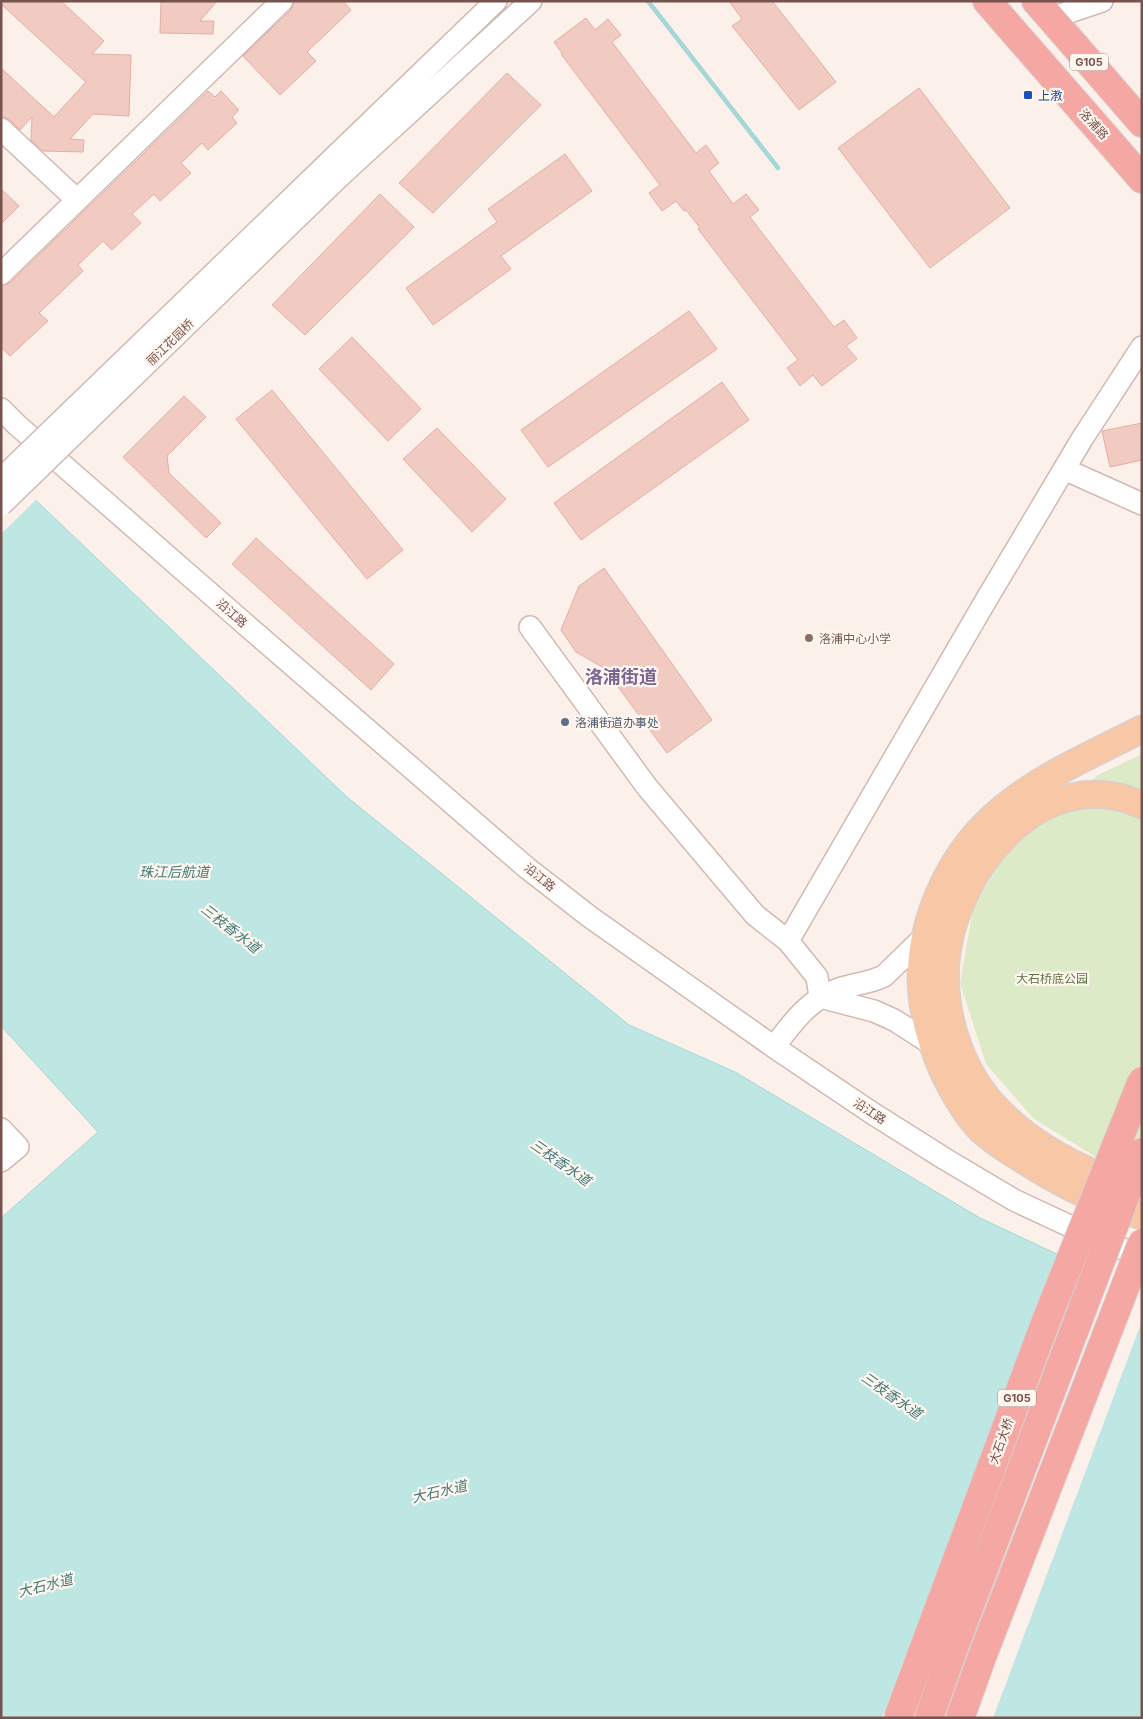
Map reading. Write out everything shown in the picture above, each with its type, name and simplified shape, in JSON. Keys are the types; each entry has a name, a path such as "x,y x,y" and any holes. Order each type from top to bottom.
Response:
{"highway":[{"name":"洛浦路","path":"987,1 1142,179"},
{"name":"G105","path":"1043,10 1142,123"},
{"name":"大石大桥","path":"898,1718 1046,1320 1142,1081"},
{"name":"G105","path":"929,1718 957,1638 1142,1152"},
{"path":"960,1718 990,1635 1142,1243"}],"main road":[{"path":"1142,729 1043,780 991,818 970,842 952,868 935,904 926,935 921,974 927,1022 948,1081 965,1110 982,1130 1005,1149 1059,1181 1142,1216"},
{"path":"1142,805 1114,796 1081,795 1046,806 1013,828 985,859 964,896 950,934 946,976 947,1002 953,1031 960,1051 974,1079 995,1108 1020,1132 1063,1158 1095,1173 1142,1191"}],"street":[{"path":"1,274 282,1"},
{"path":"332,172 496,1"},
{"path":"332,172 532,1"},
{"path":"1043,10 1102,1"},
{"path":"1,129 77,200"},
{"name":"丽江花园桥","path":"1,479 332,172"},
{"name":"丽江花园桥","path":"1,505 332,172"},
{"path":"788,941 1064,469 1142,347"},
{"name":"沿江路","path":"1,409 245,624 527,868 627,944 872,1114 945,1159 1014,1200 1142,1257"},
{"path":"1064,469 1142,504"},
{"path":"530,628 647,787 755,915 788,941 817,977 820,997"},
{"path":"774,1047 797,1016 820,997 884,976 926,935"},
{"path":"820,997 874,1010 934,1045"},
{"path":"1,1129 18,1147 1,1161"}],"green space":[{"name":"大石桥底公园","path":"1142,754 1142,1172 1096,1157 1034,1119 986,1064 960,983 973,909 1003,856 1098,775"}],"water":[{"path":"1,467 347,797 629,1025 735,1072 980,1218 1142,1294 1142,1718 1,1718 1,1218 98,1132 1,1026"}],"pier":[{"path":"1,464 38,498 1,534"},
{"path":"1059,1252 1142,1291 1142,1321 993,1718 882,1718"}],"building":[{"path":"1,1 61,1 104,41 92,54 131,55 129,116 93,114 70,139 84,140 83,152 43,151 31,140 32,117 20,130 10,120 1,115 1,68 54,117 86,82 1,4"},
{"path":"161,1 217,1 200,21 214,21 213,34 160,33"},
{"path":"294,1 343,1 351,10 307,52 316,61 280,95 243,56 291,10"},
{"path":"729,1 772,1 836,82 799,110 732,26 742,19"},
{"path":"586,18 595,30 608,19 621,35 612,42 696,153 706,145 719,163 709,171 733,204 746,194 759,210 750,217 834,327 844,320 857,338 846,346 857,359 822,386 813,375 800,386 787,368 798,360 698,229 700,228 686,210 684,211 676,201 662,211 649,193 660,185 561,54 554,42"},
{"path":"507,73 541,105 433,213 399,183"},
{"path":"919,88 1010,208 930,268 838,148"},
{"path":"208,91 215,97 221,91 239,110 232,117 237,123 208,150 202,143 181,163 191,173 160,201 154,194 132,214 141,223 112,250 103,241 78,265 83,271 39,313 48,321 10,356 1,347 1,286 10,283"},
{"path":"565,154 592,191 501,256 511,269 433,325 406,288 497,222 488,209"},
{"path":"1,189 19,206 1,224"},
{"path":"380,194 414,227 305,335 272,305"},
{"path":"689,311 717,349 548,467 521,430"},
{"path":"352,337 421,409 388,441 319,369"},
{"path":"722,382 749,420 581,540 554,503"},
{"path":"272,390 403,550 367,579 236,419"},
{"path":"184,396 206,417 167,456 169,473 221,523 206,538 123,457"},
{"path":"1142,423 1142,460 1110,467 1102,431"},
{"path":"437,428 506,499 472,532 403,459"},
{"path":"256,538 394,664 371,690 232,564"},
{"path":"604,568 712,720 667,753 604,668 576,652 561,630 579,586"}],"waterway":[{"path":"648,1 778,168"}],"place":[{"name":"上漖","path":"1028,95"},
{"name":"洛浦中心小学","path":"809,638"},
{"name":"洛浦街道办事处","path":"565,722"}],"district":[{"name":"洛浦街道","path":"621,676"}],"water label":[{"name":"珠江后航道","path":"174,871"},
{"name":"三枝香水道","path":"231,928"},
{"name":"三枝香水道","path":"561,1162"},
{"name":"三枝香水道","path":"892,1395"},
{"name":"大石水道","path":"439,1491"},
{"name":"大石水道","path":"45,1585"}]}
